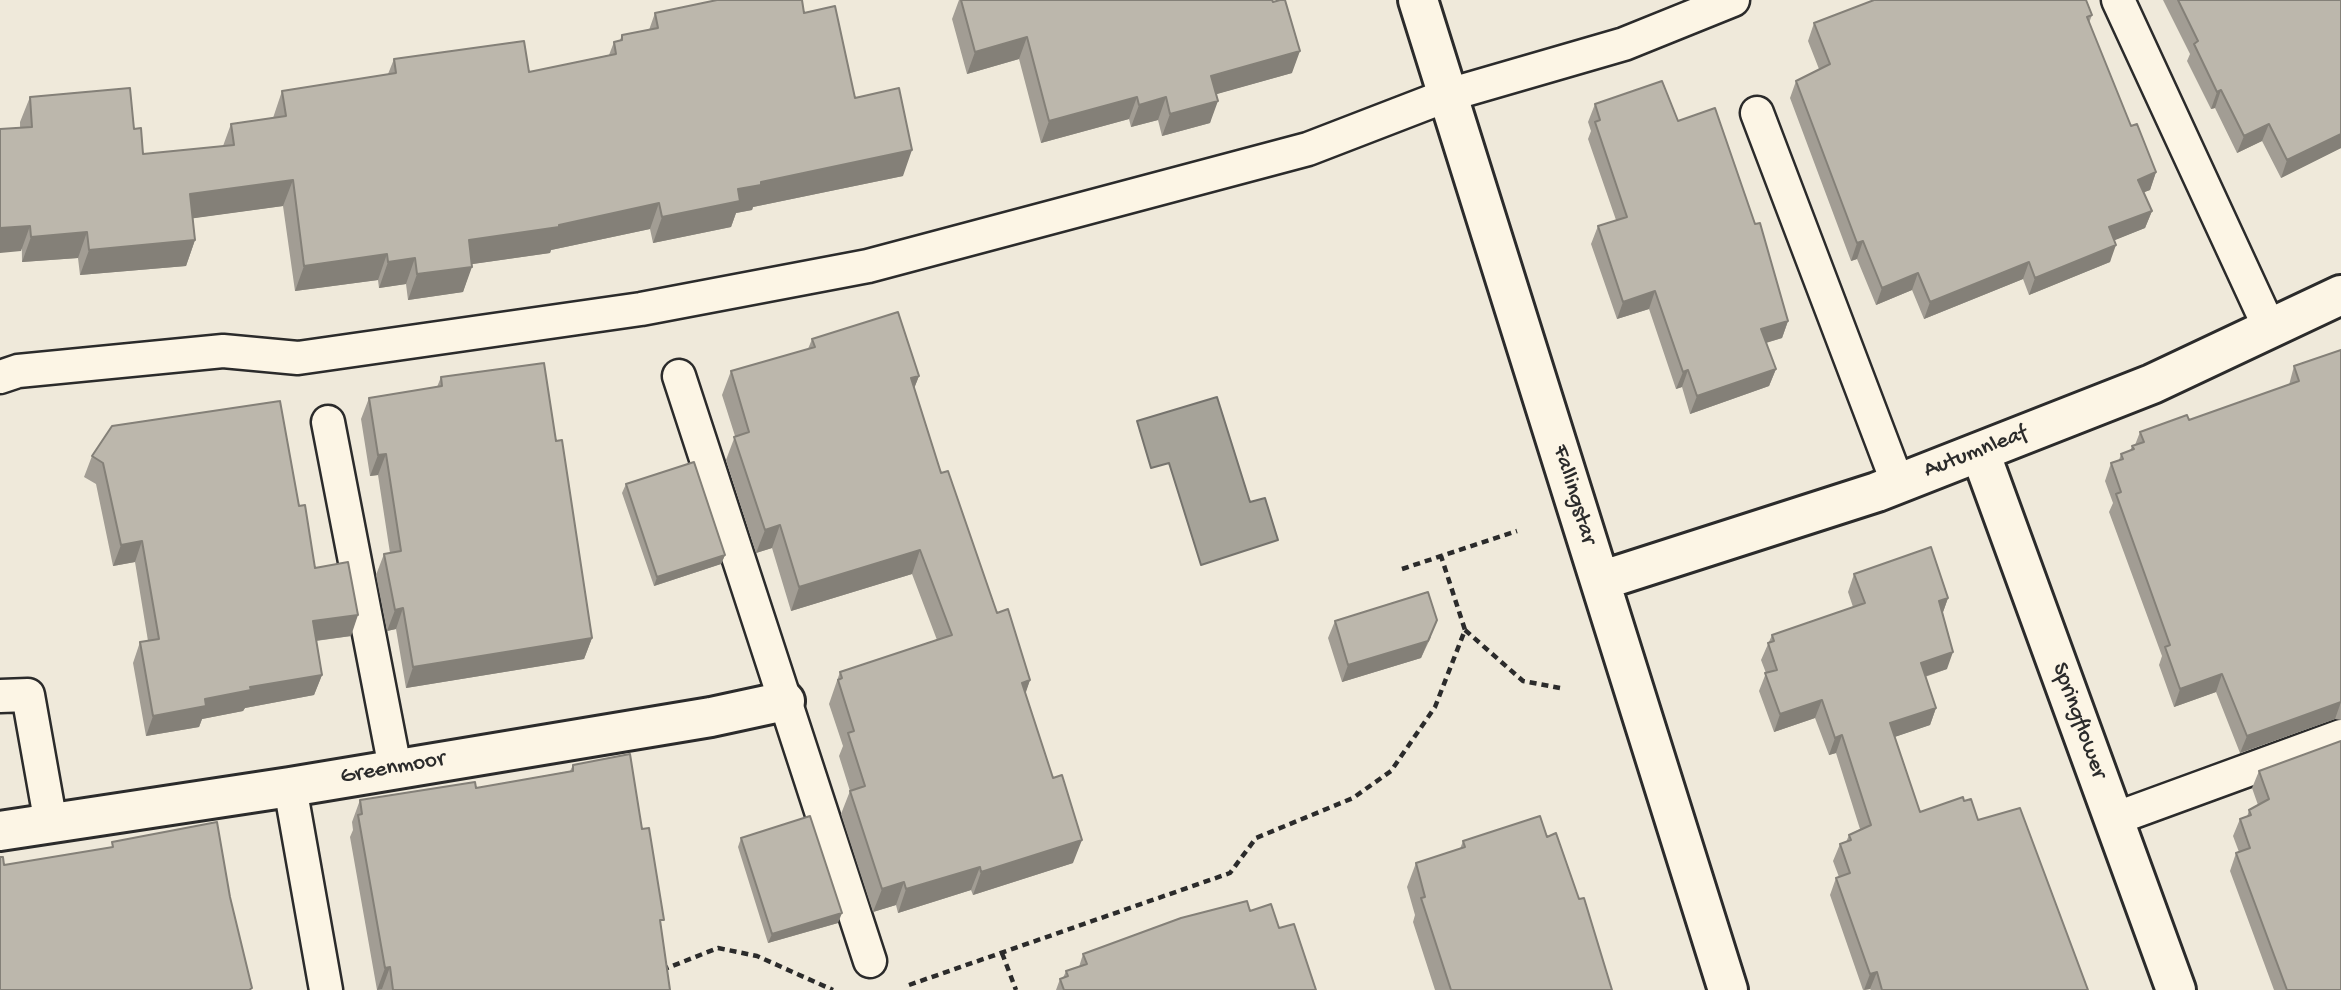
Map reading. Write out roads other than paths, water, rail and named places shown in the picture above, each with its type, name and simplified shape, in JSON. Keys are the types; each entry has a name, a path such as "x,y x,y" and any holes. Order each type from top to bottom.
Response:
{"street":[{"name":"Fallingstar","path":"1418,0 1728,990"},
{"name":"Autumnleaf","path":"1600,582 1898,484 2151,384 2341,295"},
{"name":"Springflower","path":"1980,452 2176,990"},
{"name":"Greenmoor","path":"0,831 177,802 290,787 711,717 785,701"}],"lane":[{"path":"0,377 18,371 223,351 298,358 641,309 868,266 1308,149 1448,95 1624,44 1733,0"},
{"path":"2118,0 2270,329"},
{"path":"1757,113 1898,484"},
{"path":"679,376 870,961"},
{"path":"328,422 395,768"},
{"path":"0,696 28,695 51,824"},
{"path":"2114,819 2341,736"},
{"path":"290,787 326,990"}]}
